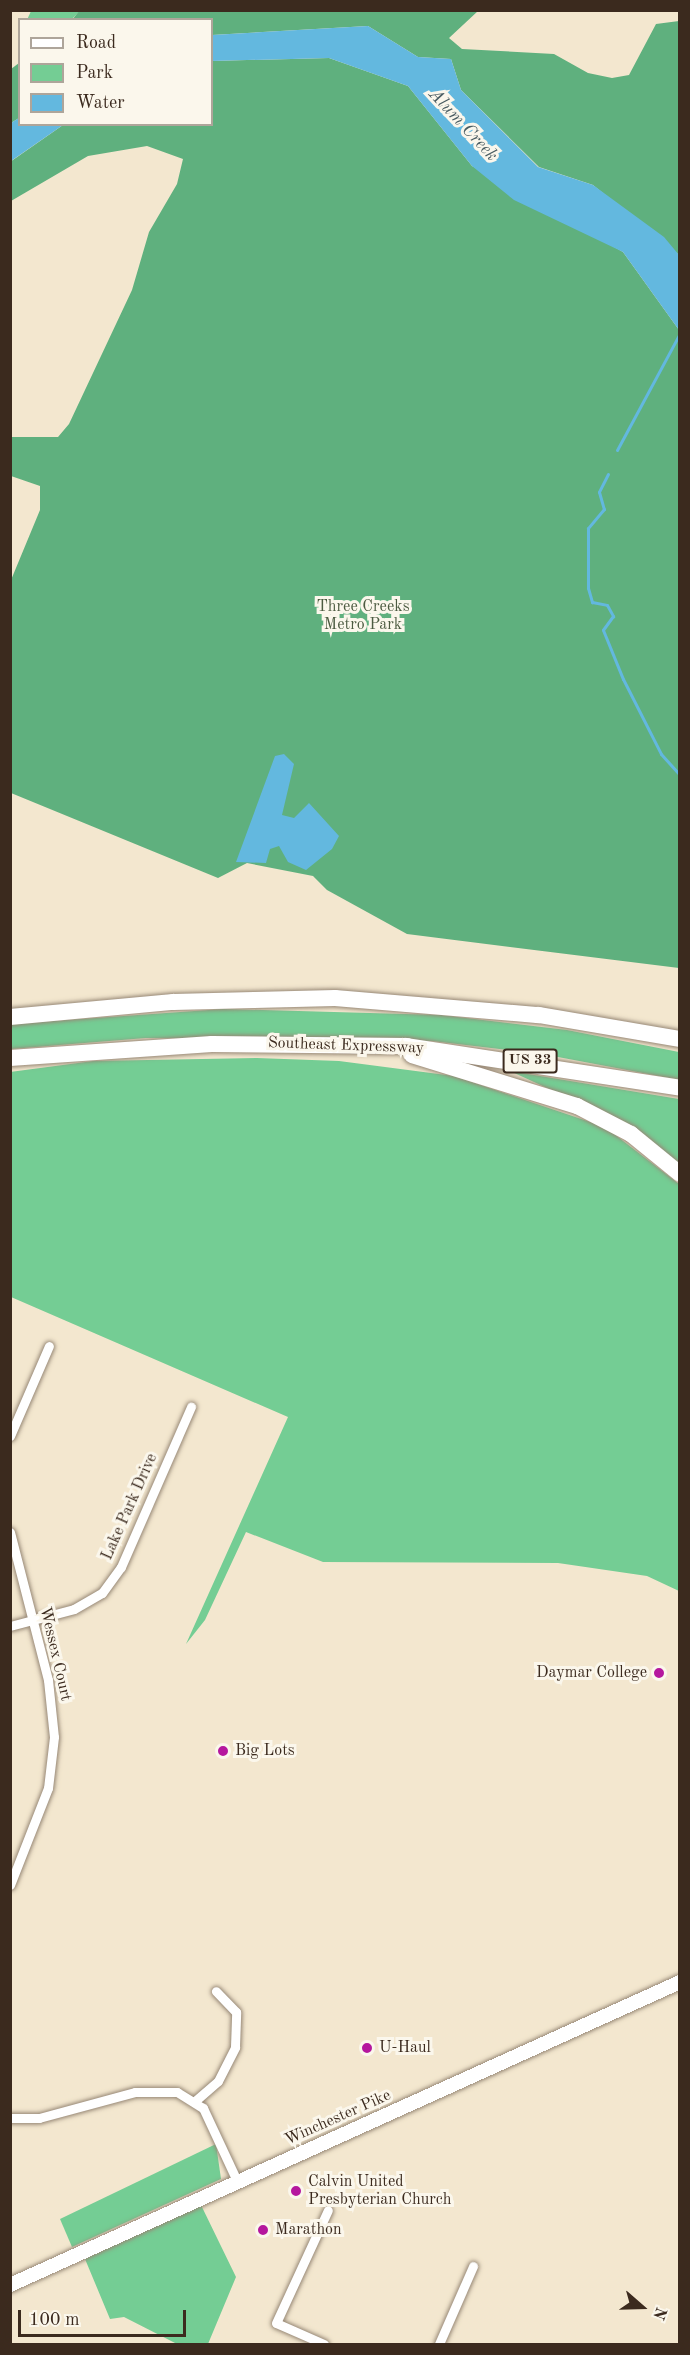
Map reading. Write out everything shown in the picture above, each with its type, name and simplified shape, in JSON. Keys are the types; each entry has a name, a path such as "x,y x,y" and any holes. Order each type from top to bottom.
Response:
{"highway":[{"path":"10,1017 173,1002 335,998 475,1008 657,1034 680,1035"},
{"path":"657,1034 680,1040"},
{"name":"Southeast Expressway","path":"10,1058 212,1044 379,1046 461,1052 680,1088"},
{"path":"379,1046 577,1106 631,1134 680,1174"}],"main road":[{"name":"Winchester Pike","path":"10,2285 680,1982"}],"street":[{"path":"10,1436 50,1346"},
{"name":"Lake Park Drive","path":"10,1626 74,1609 108,1584 191,1407"},
{"name":"Wessex Court","path":"10,1532 33,1620 54,1737 48,1788 10,1885"},
{"path":"195,2101 218,2081 235,2047 236,2012 216,1991"},
{"path":"10,2118 39,2118 152,2089 195,2101 237,2181"},
{"path":"324,2344 276,2324 328,2211"},
{"path":"439,2344 473,2266"}],"green space":[{"path":"80,10 478,11 449,38 462,49 554,54 588,73 612,78 629,75 656,24 679,21 679,255 593,185 539,167 461,90 451,59 418,57 368,26 213,35 213,18 74,18"},
{"path":"31,11 80,11 73,18 28,18"},
{"name":"Three Creeks Metro Park","path":"329,58 408,86 472,166 623,252 679,330 679,968 407,934 327,890 313,876 247,863 218,878 11,793 11,580 40,510 40,486 11,476 11,437 58,437 69,424 132,290 149,232 177,184 183,159 147,146 88,156 11,201 10,162 62,126 213,126 213,61"},
{"path":"18,64 18,119 11,123 11,69"},
{"path":"223,1009 441,1015 567,1030 679,1052 680,1080 542,1054 432,1041 146,1038 11,1049 10,1024"},
{"path":"257,1058 339,1061 454,1076 605,1127 679,1184 679,1591 647,1576 558,1563 323,1562 246,1532 205,1620 186,1644 288,1417 11,1297 10,1072 93,1061"},
{"path":"510,1071 679,1099 679,1164 632,1127"},
{"path":"216,2144 221,2179 72,2247 60,2219"},
{"path":"201,2205 236,2277 208,2344 177,2344 124,2317 110,2319 85,2259"}],"water":[{"name":"Alum Creek","path":"368,26 418,57 451,59 461,90 538,167 593,185 664,237 679,255 679,330 623,252 514,200 472,166 408,86 329,58 213,61 213,35"},
{"path":"18,119 18,126 62,126 11,161 11,123"},
{"path":"284,754 294,764 282,815 294,818 309,803 339,836 332,849 306,870 288,862 279,846 270,849 266,863 236,862 275,756"}],"waterway":[{"path":"617,450 680,333"},
{"path":"608,474 599,492 604,509 588,528 588,588 592,602 607,605 613,616 603,630 623,679 661,754 680,775"}],"place":[{"name":"Daymar College","path":"659,1673"},
{"name":"Big Lots","path":"223,1751"},
{"name":"U-Haul","path":"367,2048"},
{"name":"Calvin United Presbyterian Church","path":"296,2191"},
{"name":"Marathon","path":"263,2230"}]}
